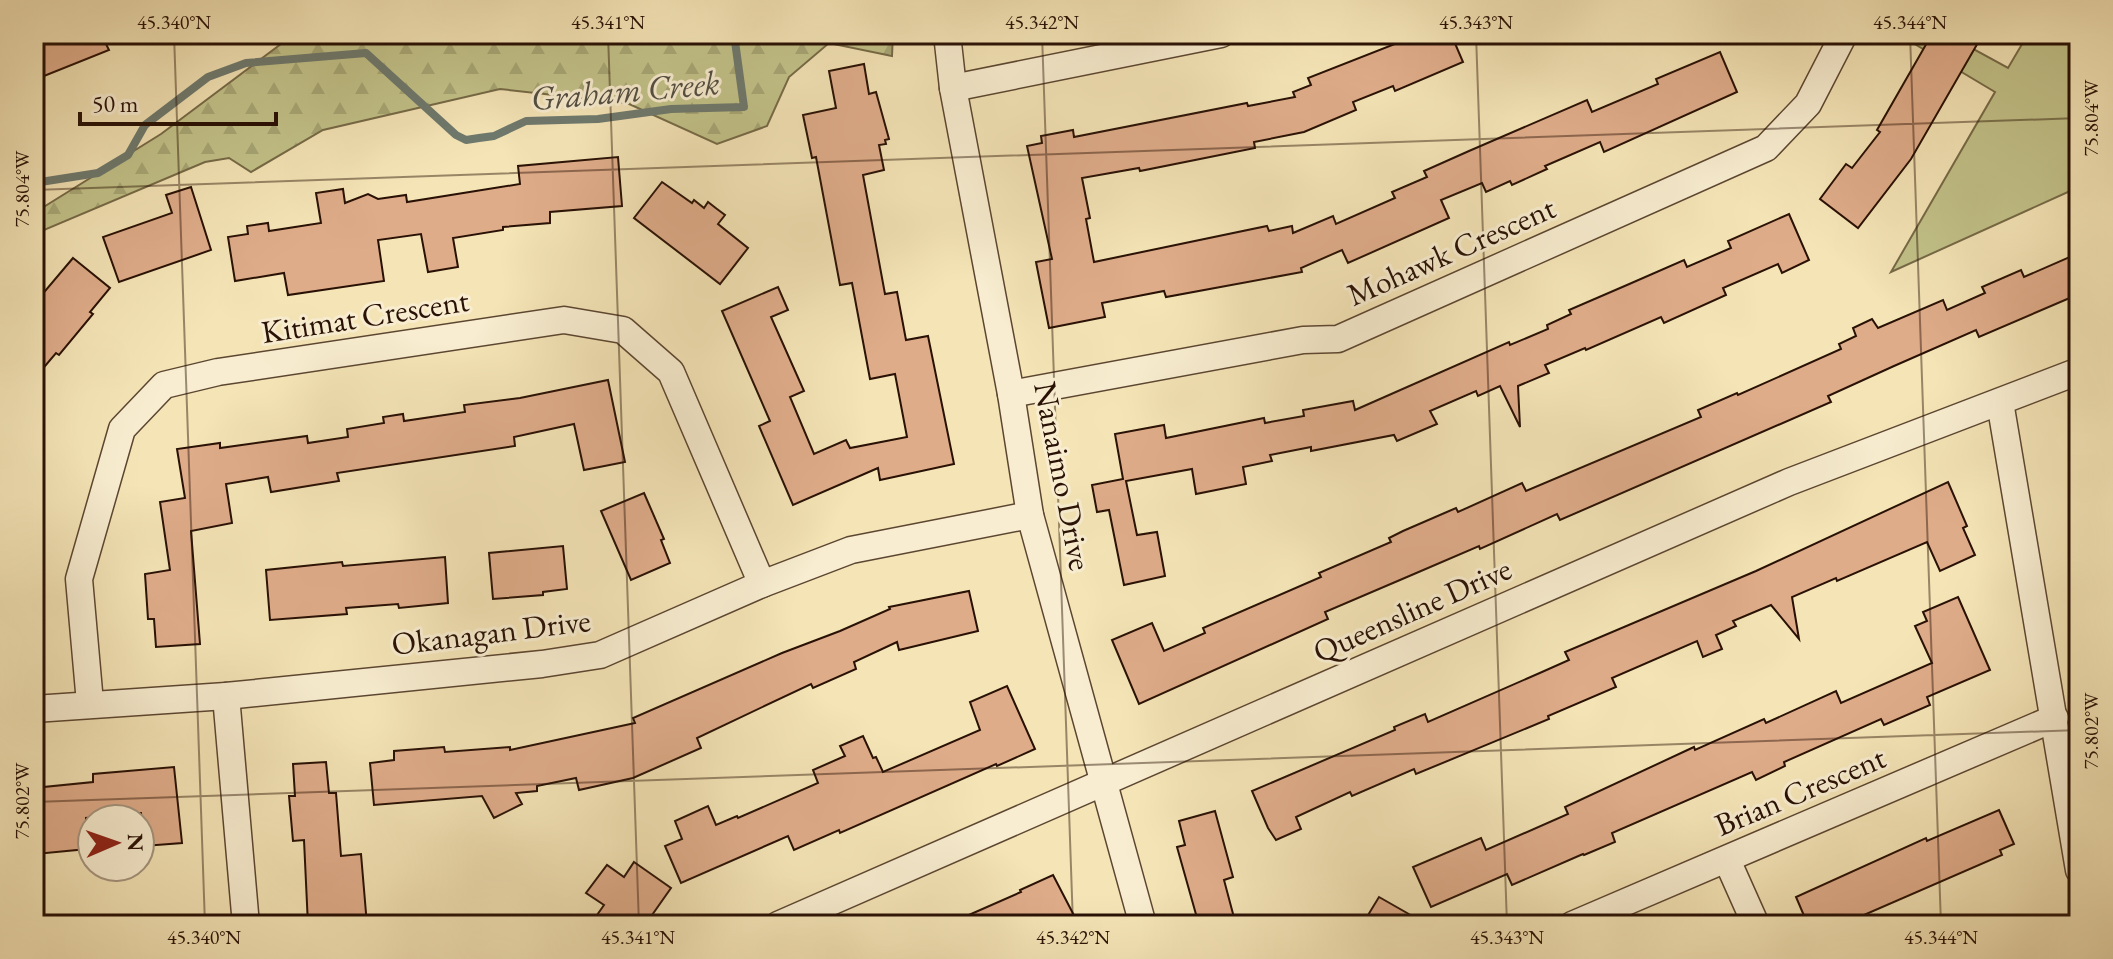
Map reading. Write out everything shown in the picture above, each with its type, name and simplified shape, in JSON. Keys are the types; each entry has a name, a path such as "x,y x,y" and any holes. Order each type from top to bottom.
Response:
{"street":[{"name":"Nanaimo Drive","path":"947,34 953,88 1011,394 1030,515 1143,925"},
{"path":"953,88 1221,34"},
{"name":"Mohawk Crescent","path":"1011,394 1303,340 1338,339 1766,148 1808,104 1844,34"},
{"name":"Kitimat Crescent","path":"90,703 79,579 122,429 164,385 218,372 564,320 623,330 671,372 762,584"},
{"name":"Queensline Drive","path":"778,925 1789,482 2079,371"},
{"path":"2000,402 2079,870"},
{"name":"Okanagan Drive","path":"34,709 226,696 542,664 600,655 762,584 851,550 1030,515"},
{"path":"226,696 246,925"},
{"name":"Brian Crescent","path":"1572,925 2055,718"},
{"path":"1727,860 1756,925"}],"green space":[{"path":"373,34 893,34 892,56 829,43 789,77 767,126 717,144 627,103 500,89 323,130 251,172 229,158 205,162 34,236 34,213 161,134 281,44"},
{"path":"1898,34 1946,34 2008,68 2028,34 2079,34 2079,187 1891,272 1995,92"}],"building":[{"path":"34,34 101,34 109,50 34,80"},
{"path":"1396,34 1451,34 1463,62 1395,91 1393,86 1353,102 1356,110 1304,132 1254,142 1255,148 1140,171 1139,168 1082,178 1094,262 1267,226 1269,231 1292,226 1293,233 1333,216 1336,224 1395,198 1392,192 1427,177 1424,171 1587,100 1592,112 1658,84 1656,79 1720,52 1737,92 1604,152 1600,142 1545,166 1547,169 1512,185 1510,181 1486,192 1482,183 1441,200 1449,218 1348,263 1342,250 1301,268 1302,272 1166,297 1164,291 1102,303 1105,317 1049,328 1036,262 1052,259 1027,146 1042,143 1041,136 1073,130 1074,137 1247,103 1248,106 1295,97 1293,92 1311,85 1308,78 1400,42"},
{"path":"1932,34 1983,34 1911,159 1858,228 1820,199 1846,164 1852,168 1880,132 1877,130"},
{"path":"864,64 869,94 876,92 889,139 885,140 886,144 879,145 884,170 863,175 885,294 897,292 906,340 928,336 954,464 880,480 878,468 793,505 759,426 770,421 722,311 778,287 788,310 771,317 804,391 790,397 814,454 846,440 850,448 907,437 895,374 870,379 852,283 840,285 816,157 812,158 803,115 836,108 829,71"},
{"path":"618,157 622,206 550,212 550,223 503,227 503,230 453,238 458,267 428,272 421,234 378,240 384,281 288,295 284,273 235,281 228,237 248,234 247,226 268,223 269,231 321,223 316,193 343,189 345,203 368,194 378,199 406,195 407,202 520,184 518,166"},
{"path":"662,182 692,203 694,200 704,208 708,202 725,215 718,224 748,248 720,284 634,218"},
{"path":"191,187 211,250 119,282 103,237 172,213 166,195"},
{"path":"1789,214 1809,260 1782,273 1778,264 1723,288 1726,295 1664,323 1661,317 1545,365 1549,373 1518,386 1520,427 1500,386 1478,396 1476,391 1430,411 1437,424 1397,441 1394,435 1311,451 1311,447 1270,455 1272,461 1243,467 1246,484 1196,494 1192,469 1126,481 1137,535 1157,532 1165,576 1124,585 1109,510 1097,512 1092,485 1123,479 1115,434 1164,425 1166,438 1264,418 1265,423 1304,416 1303,410 1353,401 1355,410 1509,342 1510,345 1548,329 1547,325 1571,314 1569,310 1684,260 1687,267 1731,248 1728,241"},
{"path":"2079,253 2079,294 1979,337 1976,330 1828,396 1831,402 1560,520 1557,514 1325,612 1328,619 1139,704 1112,640 1152,623 1164,651 1205,633 1203,628 1321,577 1319,573 1391,542 1389,538 1403,531 1456,508 1458,512 1522,483 1526,491 1701,417 1698,410 1841,349 1839,344 1856,336 1853,328 1872,319 1878,328 1943,300 1947,310 1985,293 1982,287 2021,270 2024,277"},
{"path":"73,258 110,288 59,355 56,353 34,379 34,304"},
{"path":"608,380 625,462 584,470 574,424 514,437 515,446 337,473 339,481 271,492 268,477 226,484 232,523 191,531 200,644 156,647 154,619 148,619 145,574 170,570 160,502 185,498 177,449 220,443 220,448 307,436 308,443 348,437 347,429 384,423 383,417 403,414 404,421 465,412 464,405 520,398"},
{"path":"1948,482 1967,526 1963,528 1975,555 1940,571 1927,542 1792,597 1799,639 1771,605 1733,621 1736,626 1716,635 1722,649 1703,657 1697,641 1612,678 1616,687 1548,716 1549,719 1416,774 1414,769 1352,796 1350,792 1296,817 1301,829 1276,840 1268,828 1252,791 1395,730 1394,727 1425,714 1428,722 1542,672 1569,660 1565,652 1756,571"},
{"path":"644,493 664,539 661,540 670,563 631,580 601,511"},
{"path":"563,546 567,589 543,592 543,595 493,599 489,553"},
{"path":"445,557 448,603 399,608 398,604 346,608 347,614 270,620 266,570 342,562 343,566"},
{"path":"969,591 978,631 899,650 897,642 854,662 856,669 813,688 811,684 697,738 701,748 633,778 579,790 576,778 537,786 537,791 516,793 522,804 494,818 482,796 374,805 370,763 394,760 394,751 444,747 445,752 510,747 510,750 635,723 633,718 840,631 889,607"},
{"path":"1958,597 1990,670 1927,697 1930,705 1884,725 1881,719 1784,762 1785,766 1756,780 1752,772 1612,833 1615,842 1512,885 1507,874 1431,907 1413,867 1481,838 1486,850 1568,814 1565,807 1694,747 1695,750 1764,719 1766,723 1836,691 1841,703 1932,663 1915,626 1927,621 1923,612"},
{"path":"1007,686 1035,749 840,833 839,830 794,850 788,836 681,883 665,846 682,839 675,821 708,806 716,825 818,783 813,770 845,756 840,746 863,736 883,772 980,730 970,702"},
{"path":"326,762 329,793 336,793 341,856 361,854 367,925 308,925 304,840 293,841 289,796 295,796 293,764"},
{"path":"174,767 182,843 156,845 156,803 76,803 76,850 36,854 34,788 93,782 93,774"},
{"path":"1999,810 2014,844 2000,850 2002,855 1841,925 1808,925 1796,897 1926,838 1927,841"},
{"path":"1215,811 1233,877 1224,880 1236,925 1199,925 1177,847 1185,845 1179,821"},
{"path":"634,862 671,888 645,925 590,925 604,905 586,893 607,865 624,877"},
{"path":"1053,875 1079,925 946,925 1021,892"},
{"path":"1379,897 1428,925 1362,925"}],"waterway":[{"name":"Graham Creek","path":"34,183 98,173 128,155 145,125 208,77 246,63 366,53 456,135 466,140 494,136 526,121 598,119 671,109 744,107 734,34"}]}
